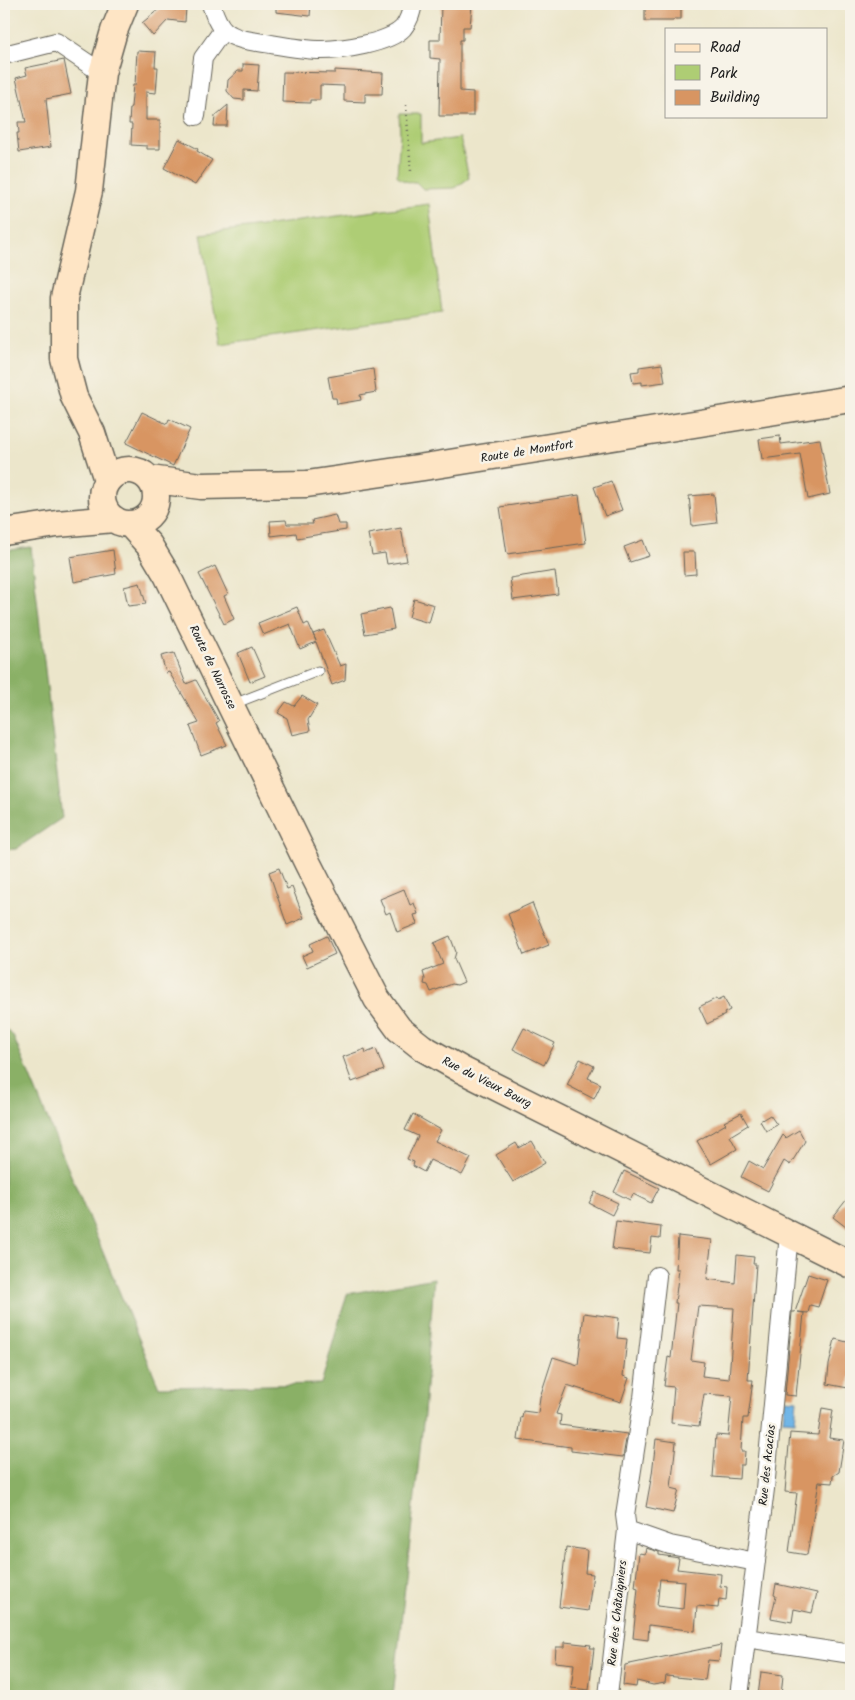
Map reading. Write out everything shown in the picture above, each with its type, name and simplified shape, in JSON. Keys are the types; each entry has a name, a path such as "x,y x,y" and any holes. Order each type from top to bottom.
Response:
{"street":[{"path":"122,522 104,508 112,482 92,433 74,397 64,359 63,330 64,298 89,191 102,73 114,30 125,4"},
{"path":"211,4 216,20 223,30 236,38 293,48 322,50 351,47 394,34 402,28 411,15 413,4"},
{"path":"196,116 202,58 223,30"},
{"path":"4,55 56,42 102,73"},
{"name":"Route de Montfort","path":"150,479 201,486 307,484 851,399"},
{"path":"4,532 57,524 144,520 154,507 156,491 150,479 139,471 112,482 88,505 57,524"},
{"name":"Route de Montfort","path":"154,507 172,494 201,486"},
{"name":"Route de Narrosse","path":"154,507 157,534 168,575"},
{"name":"Route de Narrosse","path":"122,522 148,545 168,575 258,759"},
{"name":"Rue du Vieux Bourg","path":"258,759 377,999 399,1029 423,1048 462,1070 851,1265"},
{"name":"Rue des Acacias","path":"739,1696 765,1489 789,1234"},
{"name":"Rue des Châtaigniers","path":"608,1696 626,1530 625,1515 643,1398 657,1276"},
{"path":"626,1530 670,1545 756,1562"},
{"path":"746,1638 851,1654"}],"lane":[{"path":"231,705 318,671"}],"path":[{"path":"406,105 411,171"}],"green space":[{"path":"399,114 421,114 421,143 460,138 469,178 455,188 423,189 416,182 401,179 397,175 400,134"},
{"path":"429,204 442,313 220,344 201,234"},
{"path":"31,547 62,818 16,849 4,850 4,551"},
{"path":"4,1026 13,1036 159,1387 321,1384 347,1294 434,1278 424,1414 393,1696 4,1696"}],"water":[{"path":"785,1399 797,1400 795,1421 783,1420"}],"building":[{"path":"165,4 182,4 181,7 186,7 185,22 168,20 153,36 142,23"},
{"path":"276,4 311,4 310,16 276,12"},
{"path":"441,4 472,4 470,27 463,27 463,40 460,40 460,91 473,92 473,116 439,116 440,59 430,58 430,40 440,40"},
{"path":"645,4 681,4 681,19 674,19 673,21 645,21"},
{"path":"137,51 156,52 155,67 158,67 156,93 146,92 146,120 160,120 160,149 147,149 147,146 131,145 132,124 129,124 130,107 133,85 135,85"},
{"path":"64,60 71,94 46,99 51,147 19,152 18,122 26,122 16,78 27,75 25,68"},
{"path":"243,64 259,65 257,91 244,90 244,100 234,99 227,91 228,80 238,71 243,71"},
{"path":"335,70 383,73 382,94 365,94 365,102 344,101 344,86 320,85 320,100 310,100 310,103 282,102 283,72 335,73"},
{"path":"228,105 227,126 214,126 215,116"},
{"path":"179,139 198,149 197,151 212,160 195,185 164,168"},
{"path":"662,364 665,382 642,385 642,382 633,383 631,372 639,371 639,367"},
{"path":"373,369 376,392 360,395 361,400 337,404 336,398 332,398 328,377"},
{"path":"142,412 167,424 169,419 190,429 173,466 126,443"},
{"path":"780,436 781,444 820,439 830,494 808,499 800,454 762,459 759,439"},
{"path":"611,481 622,510 605,516 594,487"},
{"path":"714,494 717,523 692,526 689,496"},
{"path":"579,495 586,543 507,554 500,507"},
{"path":"335,515 338,524 346,524 346,530 297,538 296,533 271,536 270,521 286,520 287,524 313,524 312,520"},
{"path":"401,528 407,561 387,564 385,553 372,555 368,534"},
{"path":"643,540 649,556 630,562 624,547"},
{"path":"113,550 116,574 74,582 70,557"},
{"path":"683,552 695,552 696,574 684,575"},
{"path":"215,566 228,594 224,596 234,619 224,624 199,574"},
{"path":"555,571 558,594 513,600 510,578"},
{"path":"140,583 146,604 128,606 124,587"},
{"path":"414,599 434,605 429,623 409,617"},
{"path":"297,607 304,625 308,623 316,641 313,634 324,630 340,666 346,664 345,680 332,685 316,642 300,649 290,624 263,635 258,623"},
{"path":"390,608 394,629 365,634 361,614"},
{"path":"252,647 265,676 250,682 238,653"},
{"path":"174,653 186,684 196,680 219,721 216,723 227,745 201,755 190,726 199,723 169,672 166,673 161,656"},
{"path":"302,696 317,705 308,720 310,731 292,735 287,718 278,713 286,702 294,706"},
{"path":"279,868 287,889 292,887 304,918 287,925 269,872"},
{"path":"404,889 410,905 414,903 418,914 414,915 417,924 397,932 390,912 386,914 380,899"},
{"path":"532,903 549,945 524,955 508,914"},
{"path":"327,936 335,954 307,967 302,956 313,951 310,944"},
{"path":"450,936 456,952 454,959 464,982 457,985 452,984 431,992 428,985 424,984 423,972 443,964 434,943"},
{"path":"724,997 730,1010 724,1013 725,1015 707,1024 699,1007 717,998 718,1000"},
{"path":"524,1028 555,1043 544,1065 513,1049"},
{"path":"365,1049 366,1053 376,1049 384,1070 352,1082 343,1057"},
{"path":"580,1059 594,1066 588,1078 601,1084 594,1099 567,1085"},
{"path":"741,1113 748,1125 730,1136 737,1149 711,1164 697,1141 726,1124 724,1122"},
{"path":"413,1114 441,1130 435,1141 471,1158 462,1175 430,1160 424,1172 413,1166 414,1162 407,1159 418,1136 405,1130"},
{"path":"770,1115 777,1125 766,1131 760,1121"},
{"path":"799,1130 805,1141 790,1165 784,1161 768,1191 741,1177 749,1161 763,1169 783,1135 786,1138"},
{"path":"532,1141 545,1163 513,1182 496,1155 516,1143 519,1148"},
{"path":"624,1171 659,1188 651,1203 633,1194 630,1200 614,1192"},
{"path":"595,1192 618,1203 612,1215 589,1203"},
{"path":"851,1194 851,1231 833,1217"},
{"path":"616,1221 661,1227 660,1239 652,1238 650,1253 612,1249"},
{"path":"678,1236 712,1240 707,1279 735,1283 737,1255 754,1257 753,1264 756,1264 748,1380 753,1380 748,1418 743,1418 741,1451 745,1451 744,1465 740,1465 739,1479 713,1477 716,1435 728,1436 732,1396 704,1394 699,1426 671,1423 674,1387 664,1386 668,1357 671,1358 677,1303 675,1303 679,1269 676,1269","holes":["698,1306 734,1308 729,1379 702,1376 704,1362 691,1360"]},
{"path":"808,1274 827,1280 818,1307 810,1305 808,1313 798,1312 804,1313 796,1396 785,1395 792,1312 795,1312"},
{"path":"584,1313 619,1318 617,1338 627,1339 623,1376 629,1378 621,1402 567,1385 556,1414 561,1415 560,1425 627,1434 623,1457 571,1451 571,1447 518,1440 523,1411 538,1413 540,1397 553,1357 578,1365"},
{"path":"835,1339 851,1343 851,1375 848,1388 827,1384"},
{"path":"822,1408 833,1410 829,1438 844,1440 839,1472 833,1476 832,1483 819,1482 807,1555 789,1552 797,1493 785,1492 790,1433 818,1435"},
{"path":"656,1439 676,1442 671,1488 679,1490 673,1513 646,1507"},
{"path":"566,1547 587,1550 585,1573 593,1574 588,1611 559,1607"},
{"path":"646,1548 659,1552 659,1555 679,1558 677,1569 721,1574 720,1586 727,1587 726,1600 719,1599 718,1608 697,1606 695,1631 649,1625 648,1640 633,1638 638,1588 635,1587 639,1553 645,1554","holes":["660,1579 685,1581 683,1609 657,1606"]},
{"path":"776,1584 817,1593 812,1613 794,1609 792,1622 771,1618 776,1596 774,1595"},
{"path":"565,1642 591,1645 590,1648 594,1648 589,1690 571,1688 574,1664 555,1662 556,1647 565,1647"},
{"path":"721,1645 719,1661 708,1660 705,1680 666,1676 665,1683 653,1685 637,1681 636,1687 623,1685 625,1665"},
{"path":"761,1672 783,1675 781,1696 758,1696"}]}
